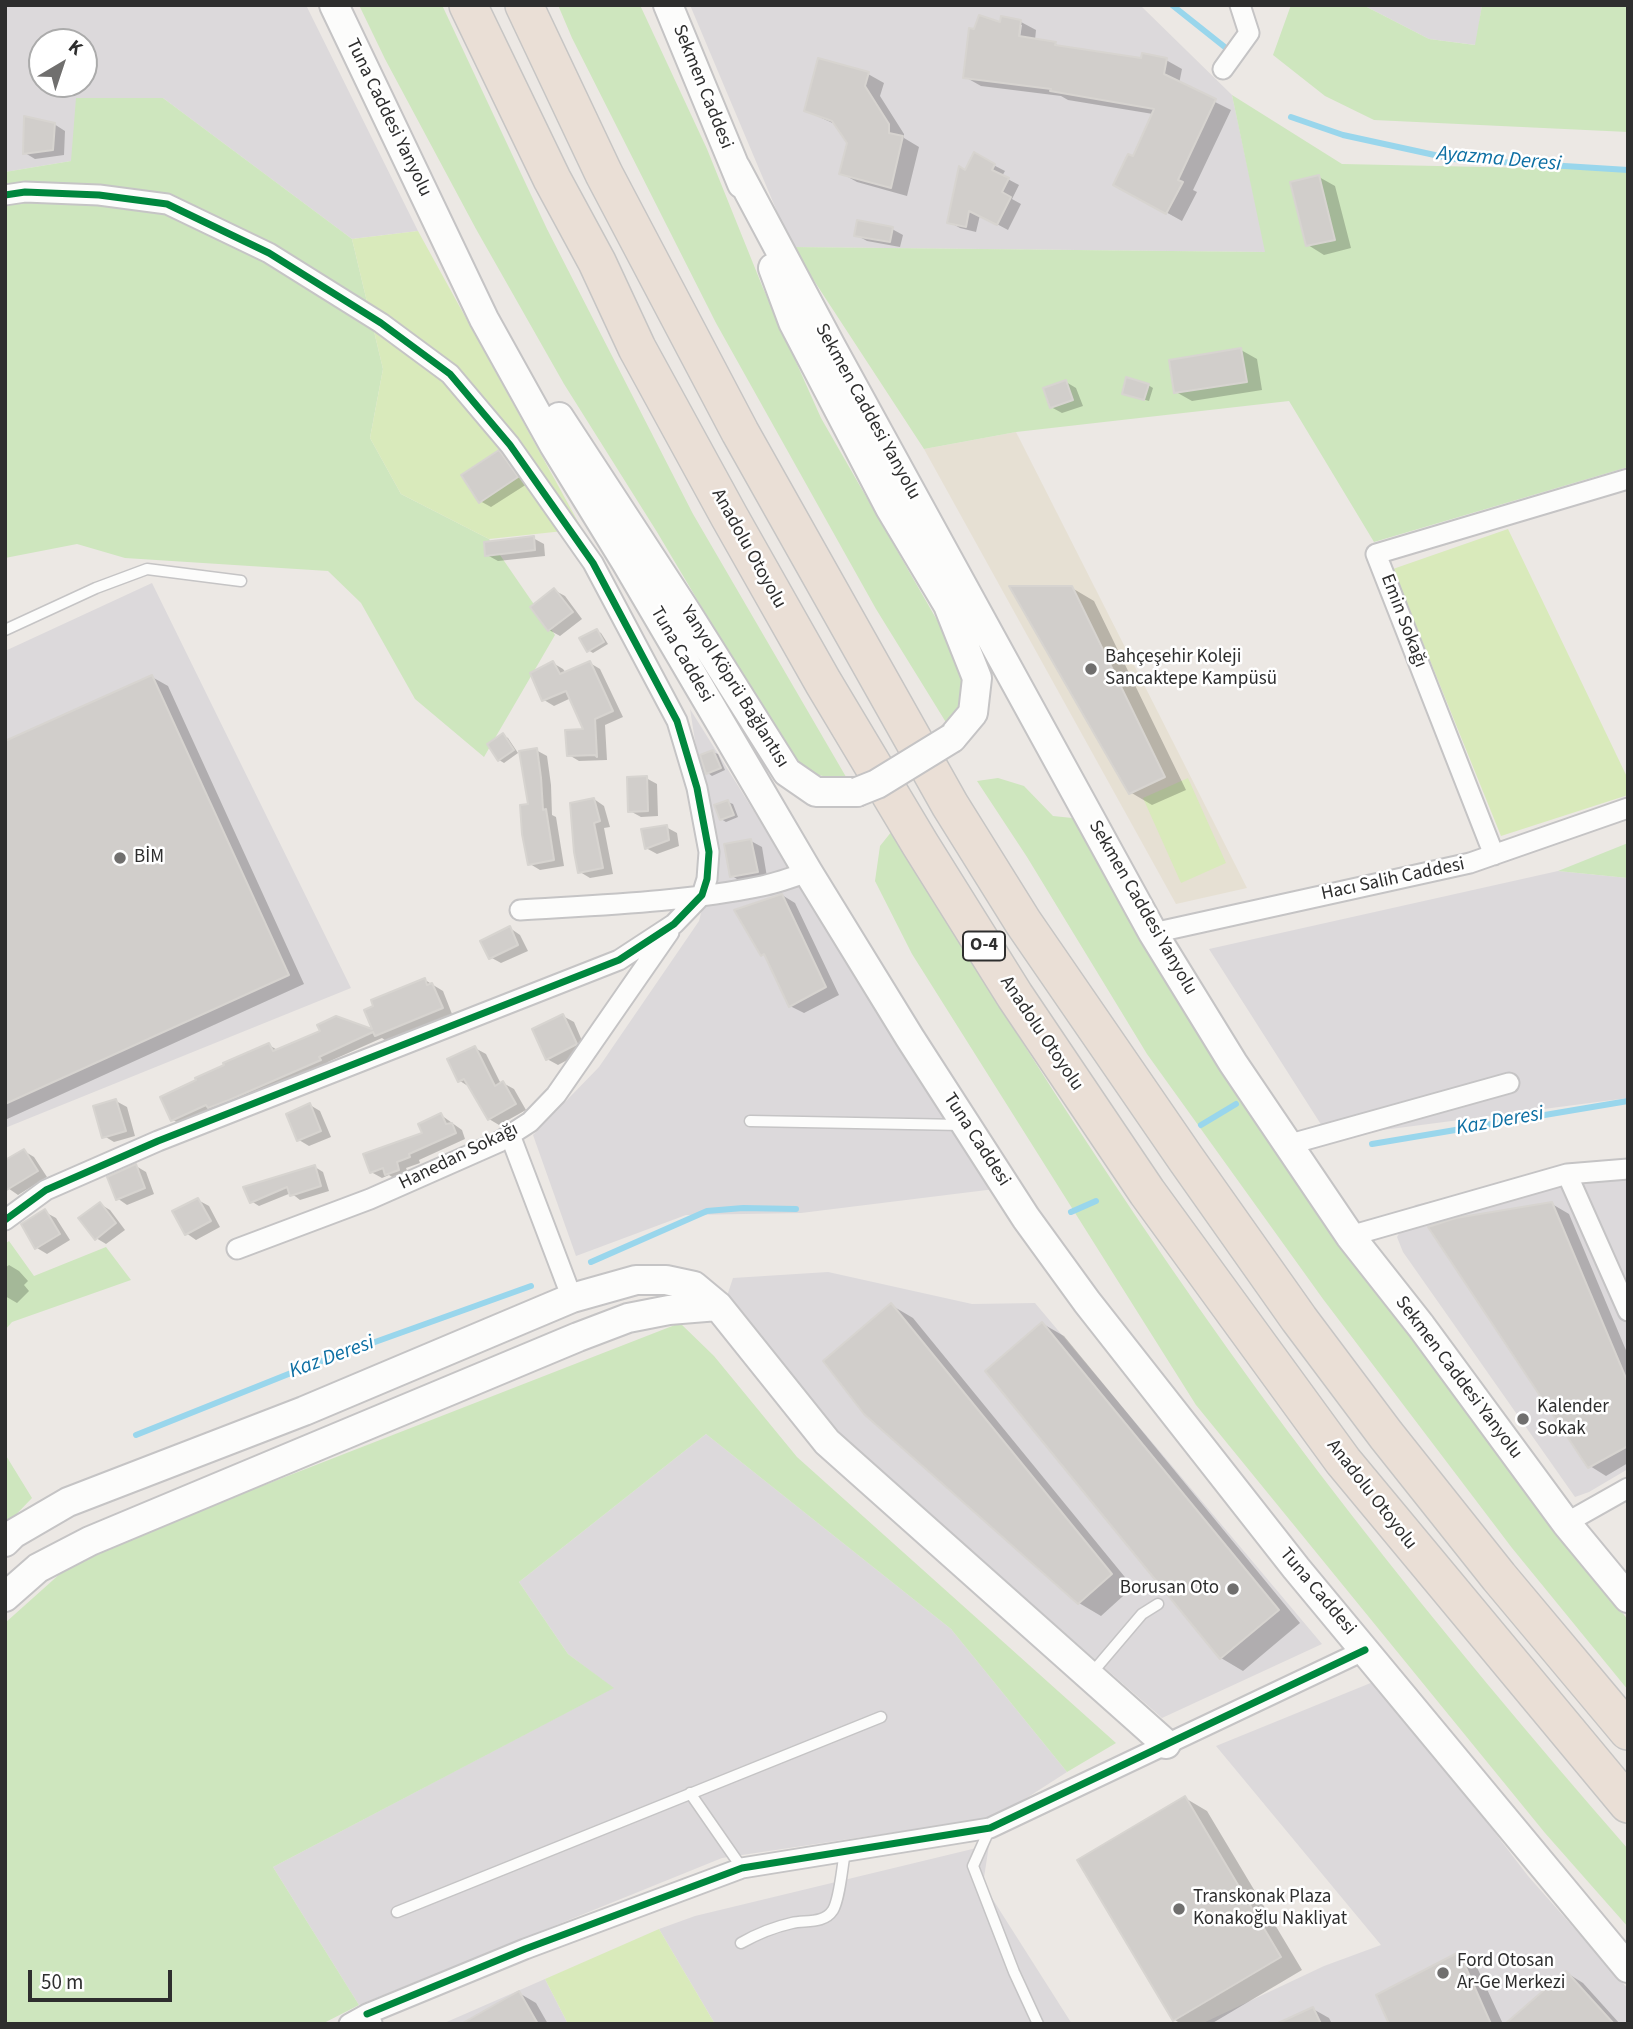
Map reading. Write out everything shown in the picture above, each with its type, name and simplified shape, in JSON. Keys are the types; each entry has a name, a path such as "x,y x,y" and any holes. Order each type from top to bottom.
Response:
{"highway":[{"name":"Anadolu Otoyolu","path":"468,5 552,179 597,262 637,348 729,516 830,694 1015,996 1147,1192 1343,1461 1628,1804"},
{"name":"O-4","path":"524,5 610,186 745,442 950,805 1023,922 1307,1330 1490,1566 1628,1731"}],"main road":[{"name":"Tuna Caddesi Yanyolu","path":"334,5 442,231"},
{"name":"Sekmen Caddesi","path":"668,5 736,168"},
{"name":"Yanyol Köprü Bağlantısı","path":"442,231 787,772 816,792 857,792 877,784 952,738 973,713 977,678 948,605 890,508 793,321 736,168"},
{"name":"Sekmen Caddesi Yanyolu","path":"736,168 1153,933 1233,1063 1350,1236 1421,1326 1566,1523 1628,1598"},
{"name":"Tuna Caddesi","path":"442,231 484,318 554,445 808,872 910,1038 1026,1218 1087,1302 1296,1568 1628,1968"},
{"path":"5,1542 13,1534 68,1502 304,1411 572,1298 636,1280 666,1280 694,1286 718,1307 827,1442 1166,1744"},
{"path":"5,1597 38,1569 90,1541 578,1336 628,1318 669,1310 718,1307"}],"street":[{"path":"1223,69 1249,33 1240,5"},
{"path":"5,195 25,192 99,195 167,204 269,253 381,324 450,374 510,445 593,563 677,721 697,788 709,852 707,879 702,895 674,923 619,960 158,1141 46,1190 5,1220"},
{"name":"Emin Sokağı","path":"1494,855 1376,554 1628,479"},
{"name":"Hacı Salih Caddesi","path":"1153,933 1470,863 1628,808"},
{"path":"520,910 702,895 762,886 808,872"},
{"name":"Hanedan Sokağı","path":"237,1249 370,1199 510,1135 530,1122 556,1096 674,923"},
{"path":"1287,1145 1509,1083"},
{"path":"510,1135 572,1298"},
{"path":"1350,1236 1567,1174 1628,1169"},
{"path":"1567,1174 1628,1311"},
{"path":"1566,1523 1628,1488"},
{"path":"349,2024 370,2019 525,1949 742,1868 990,1828 1365,1650"}],"lane":[{"path":"5,630 147,569 241,581"},
{"path":"750,1121 967,1126"},
{"path":"1089,1677 1142,1614 1158,1604"},
{"path":"397,1912 881,1717"},
{"path":"690,1793 742,1868"},
{"path":"990,1828 973,1866 1014,1972 1038,2024"},
{"path":"741,1943 781,1927 824,1918 832,1911 839,1893 845,1852"}],"shaded area":[{"path":"5,5 306,5 418,231 352,239 163,98 71,161 5,172"},
{"path":"690,5 1140,5 1232,95 1266,252 792,247"},
{"path":"1363,5 1482,5 1476,45 1429,39"},
{"name":"Bahçeşehir Koleji Sancaktepe Kampüsü","path":"1016,432 1247,888 1176,904 924,449"},
{"name":"BİM","path":"152,583 351,988 5,1128 5,651"},
{"path":"690,709 995,1189 801,1213 686,1215 576,1256 533,1135 599,1067 699,921 714,862"},
{"path":"1558,871 1628,878 1628,1098 1329,1137 1209,949"},
{"path":"1628,1159 1628,1469 1589,1492 1575,1497 1403,1252 1397,1237 1415,1205 1556,1172"},
{"path":"828,1272 972,1304 1035,1303 1322,1644 1162,1718 814,1413 727,1296 733,1278"},
{"path":"706,1434 951,1629 1067,1772 997,1817 722,1858 359,2005 273,1867 613,1688 568,1654 519,1582"},
{"path":"1378,1680 1528,1876 1628,1989 1628,2024 1201,2024 1324,1966 1381,1945 1216,1746"},
{"path":"989,1845 983,1884 1072,2024 715,2024 659,1929 695,1916"},
{"path":"545,1979 568,2024 442,2024"}],"green space":[{"path":"359,5 442,5 547,229 693,514 849,782 814,774 792,759 657,532 564,384 476,229"},
{"path":"558,5 640,5 707,149 763,288 821,418 953,648 964,687 960,704 947,724 876,609 716,323 572,38"},
{"path":"1291,5 1363,5 1429,39 1475,45 1482,5 1628,5 1628,132 1374,120 1325,96 1273,55"},
{"path":"1232,95 1342,164 1628,170 1628,467 1374,542 1289,401 1016,432 924,449 792,247 1265,252"},
{"path":"76,98 163,98 352,239 383,369 370,438 401,494 489,539 555,635 484,757 415,699 361,603 328,571 125,558 77,544 5,558 5,172 71,161"},
{"path":"418,231 582,529 489,539 401,494 370,438 383,369 352,239"},
{"path":"1508,529 1628,779 1628,795 1501,836 1393,569"},
{"path":"998,778 1024,786 1053,816 1082,819 1559,1531 1628,1620 1628,1690 1512,1548 1323,1299 1147,1054 1027,857 977,781"},
{"path":"1188,778 1226,863 1181,883 1143,798"},
{"path":"892,831 1055,1093 1227,1348 1418,1599 1628,1849 1628,1927 1545,1833 1196,1405 912,954 875,881 880,846"},
{"path":"1628,843 1628,878 1558,871"},
{"path":"9,1241 34,1276 106,1247 131,1280 12,1322 5,1330 5,1244"},
{"path":"680,1323 714,1356 797,1457 1116,1743 1067,1772 951,1629 706,1434 519,1582 568,1654 614,1688 273,1867 359,2005 322,2024 5,2024 5,1623 62,1572 144,1532"},
{"path":"5,1454 32,1498 5,1526"},
{"path":"659,1929 715,2024 568,2024 545,1979"}],"building":[{"path":"979,15 1000,22 1001,16 1021,20 1019,36 1056,42 1055,45 1141,58 1142,53 1167,58 1164,74 1216,99 1178,180 1183,182 1166,214 1113,185 1128,154 1133,156 1154,109 1050,91 1051,89 963,78 969,28 974,29"},
{"path":"818,58 869,72 865,86 889,124 889,133 903,136 891,188 839,174 847,143 832,121 804,111"},
{"path":"24,116 55,123 53,150 23,154"},
{"path":"974,152 995,164 992,170 1009,178 1002,192 1011,197 997,225 969,211 966,227 947,223 959,166 965,170"},
{"path":"1319,175 1335,240 1306,246 1290,182"},
{"path":"857,220 893,227 890,242 854,236"},
{"path":"1241,348 1247,382 1174,393 1169,360"},
{"path":"1126,377 1149,384 1144,400 1122,394"},
{"path":"1066,380 1073,400 1050,408 1043,388"},
{"path":"499,450 518,477 479,503 461,475"},
{"path":"534,536 535,550 485,556 484,542"},
{"path":"1009,586 1072,586 1165,777 1129,794"},
{"path":"554,588 573,612 548,631 530,607"},
{"path":"597,629 604,642 587,652 579,638"},
{"path":"553,661 560,674 590,661 613,711 595,719 597,757 567,756 565,730 583,729 566,691 542,701 530,673"},
{"name":"BİM","path":"152,675 289,975 5,1104 5,741"},
{"path":"503,733 514,750 498,761 487,744"},
{"path":"537,748 543,810 546,809 554,860 528,865 520,805 528,804 519,751"},
{"path":"713,750 721,768 706,774 700,755"},
{"path":"647,776 648,811 628,812 627,777"},
{"path":"594,798 600,821 594,823 603,868 578,873 570,803"},
{"path":"728,800 734,815 720,820 714,805"},
{"path":"667,825 669,840 645,849 641,829"},
{"path":"751,839 758,872 730,877 724,844"},
{"path":"782,894 826,987 789,1007 764,954 761,956 734,910"},
{"path":"510,926 518,945 489,959 480,941"},
{"path":"425,978 427,985 432,983 443,1008 375,1036 373,1032 319,1057 321,1060 229,1100 208,1108 206,1105 171,1121 160,1097 224,1065 223,1063 269,1043 273,1051 320,1031 317,1025 336,1016 372,1029 364,1010 373,1006 371,1000"},
{"path":"563,1014 577,1044 546,1060 532,1029"},
{"path":"475,1046 495,1086 503,1081 516,1104 488,1120 464,1079 458,1082 447,1059"},
{"path":"116,1099 126,1131 102,1138 93,1106"},
{"path":"310,1103 321,1131 297,1141 286,1114"},
{"path":"441,1113 446,1124 452,1123 456,1133 409,1154 410,1157 397,1162 399,1170 385,1175 383,1168 370,1173 363,1154 422,1133 418,1124"},
{"path":"24,1149 38,1171 5,1191 5,1160"},
{"path":"136,1164 145,1188 116,1200 107,1177"},
{"path":"315,1165 321,1186 290,1196 287,1187 250,1203 243,1187"},
{"path":"198,1198 211,1221 185,1235 172,1211"},
{"path":"100,1202 116,1223 95,1240 78,1218"},
{"path":"1552,1202 1628,1383 1628,1446 1588,1468 1428,1227 1456,1218"},
{"path":"45,1209 60,1234 35,1249 21,1224"},
{"path":"891,1303 1112,1574 1078,1604 864,1414 823,1361"},
{"path":"1042,1322 1279,1610 1220,1659 985,1371"},
{"name":"Transkonak Plaza Konakoğlu Nakliyat","path":"1185,1796 1281,1957 1173,2021 1077,1860"},
{"name":"Ford Otosan Ar-Ge Merkezi","path":"1459,1952 1491,2024 1389,2024 1376,1995"},
{"name":"Ford Otosan Ar-Ge Merkezi","path":"1566,1971 1614,2024 1505,2024"},
{"path":"519,1991 538,2024 461,2024"},
{"path":"1313,2007 1321,2024 1276,2024"}],"waterway":[{"name":"Ayazma Deresi","path":"1172,5 1226,48"},
{"name":"Ayazma Deresi","path":"1291,117 1343,135 1453,159 1628,170"},
{"name":"Kaz Deresi","path":"1372,1144 1628,1101"},
{"name":"Kaz Deresi","path":"1201,1125 1236,1104"},
{"name":"Kaz Deresi","path":"1071,1212 1096,1201"},
{"name":"Kaz Deresi","path":"591,1262 707,1211 743,1208 796,1209"},
{"name":"Kaz Deresi","path":"136,1435 311,1365 531,1286"}],"cycle path":[{"path":"5,195 25,192 99,195 167,204 269,253 381,323 450,374 510,445 593,563 677,721 697,788 709,852 707,879 702,895 674,924 619,960 158,1141 46,1190 5,1220"},
{"path":"367,2014 525,1949 742,1868 990,1828 1365,1650"}],"place":[{"name":"Bahçeşehir Koleji Sancaktepe Kampüsü","path":"1091,669"},
{"name":"BİM","path":"120,858"},
{"name":"Kalender Sokak","path":"1523,1419"},
{"name":"Borusan Oto","path":"1233,1589"},
{"name":"Transkonak Plaza Konakoğlu Nakliyat","path":"1179,1909"},
{"name":"Ford Otosan Ar-Ge Merkezi","path":"1443,1973"}]}
